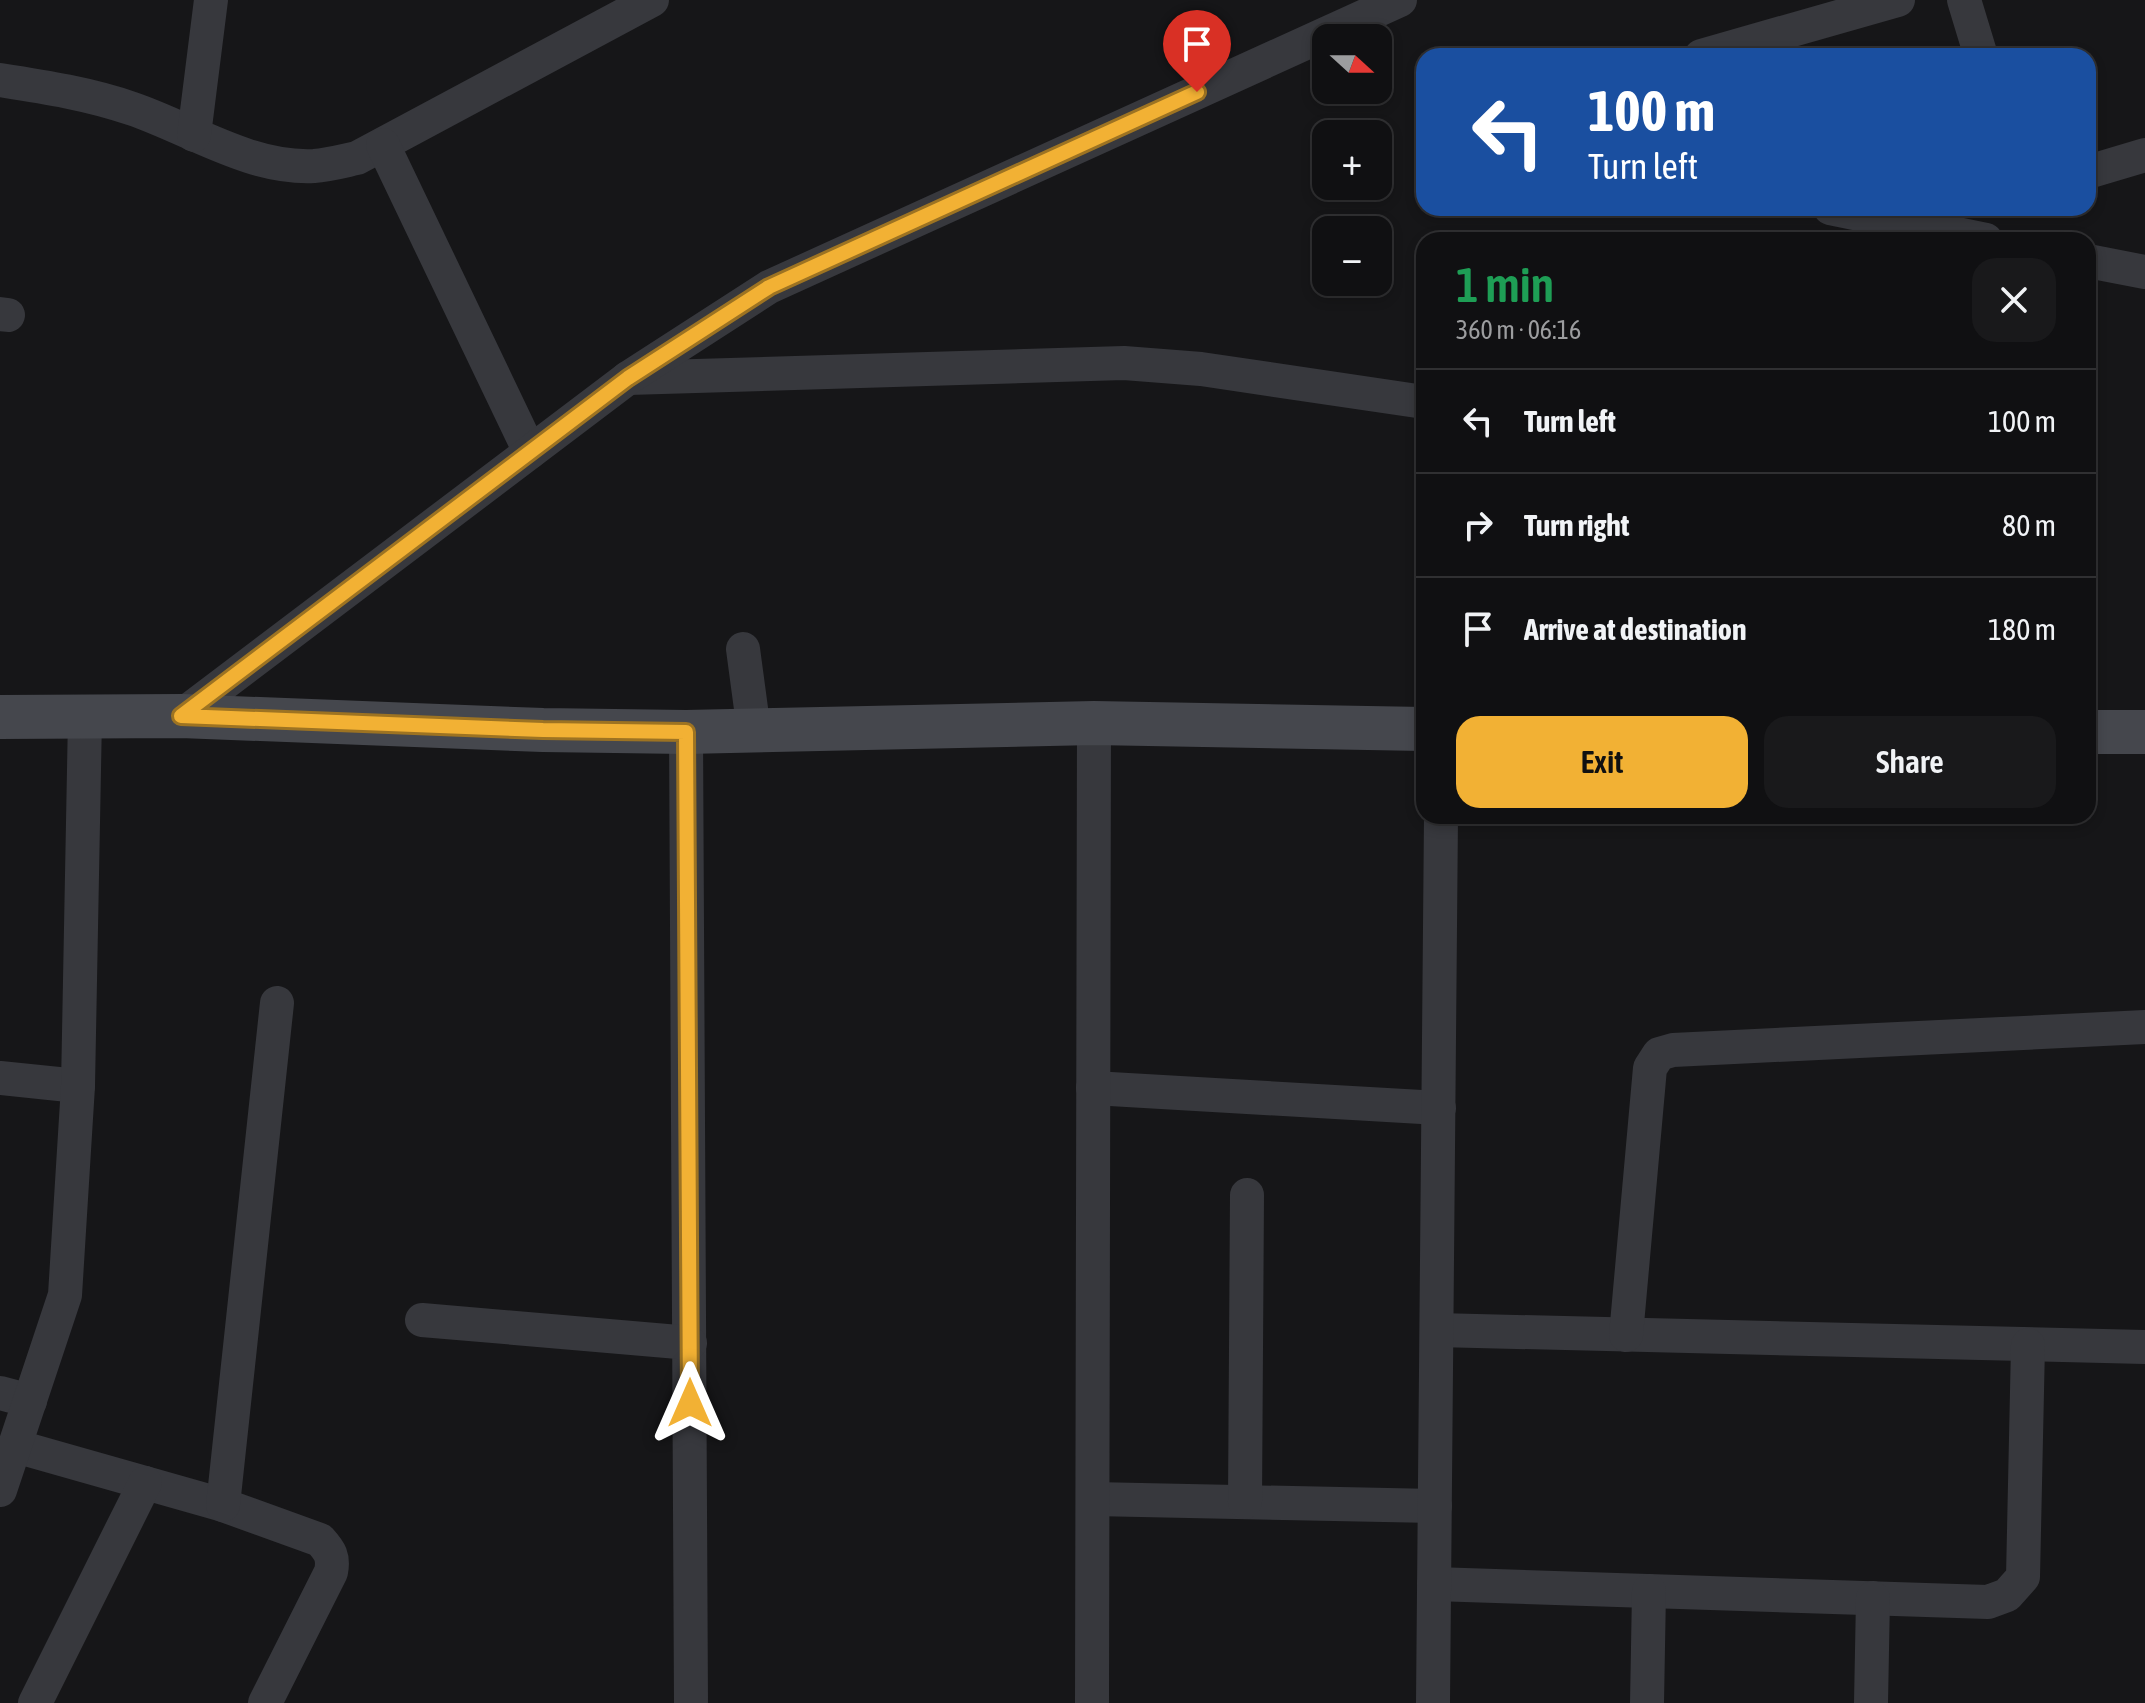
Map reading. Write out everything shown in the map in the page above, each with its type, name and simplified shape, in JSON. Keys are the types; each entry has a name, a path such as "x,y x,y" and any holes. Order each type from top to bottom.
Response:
{"main road":[{"path":"0,717 181,716 543,730 686,732 1094,723 1416,729"},
{"path":"2096,732 2145,732"}],"street":[{"path":"194,135 211,0"},
{"path":"0,80 96,97 269,162 314,166 357,158 652,0"},
{"path":"181,716 628,378 769,287 1400,0"},
{"path":"1729,48 1898,0"},
{"path":"1964,0 1979,48"},
{"path":"383,145 530,452"},
{"path":"2096,170 2145,155"},
{"path":"1868,216 1946,232"},
{"path":"1911,225 1940,216"},
{"path":"2096,263 2145,272"},
{"path":"628,378 1124,363 1201,369 1416,401"},
{"path":"743,649 754,731"},
{"path":"0,1490 15,1446 15,1397 65,1295 78,1086 85,717"},
{"path":"1092,1703 1094,723"},
{"path":"686,732 691,1703"},
{"path":"1433,1703 1441,824"},
{"path":"223,1505 277,1003"},
{"path":"1626,1335 1650,1068 1659,1054 1673,1050 2145,1027"},
{"path":"0,1078 78,1086"},
{"path":"1093,1088 1439,1108"},
{"path":"1245,1502 1247,1195"},
{"path":"422,1320 690,1343"},
{"path":"1437,1330 2145,1347"},
{"path":"1434,1584 1988,1602 2007,1595 2023,1577 2028,1345"},
{"path":"15,1446 223,1505 320,1540 334,1561 331,1572 265,1703"},
{"path":"35,1703 145,1483"},
{"path":"1093,1499 1435,1506"},
{"path":"1647,1703 1649,1591"},
{"path":"1871,1703 1873,1598"}],"route":[{"path":"690,1403 686,732 543,730 181,716 628,378 769,287 1197,92"}]}
